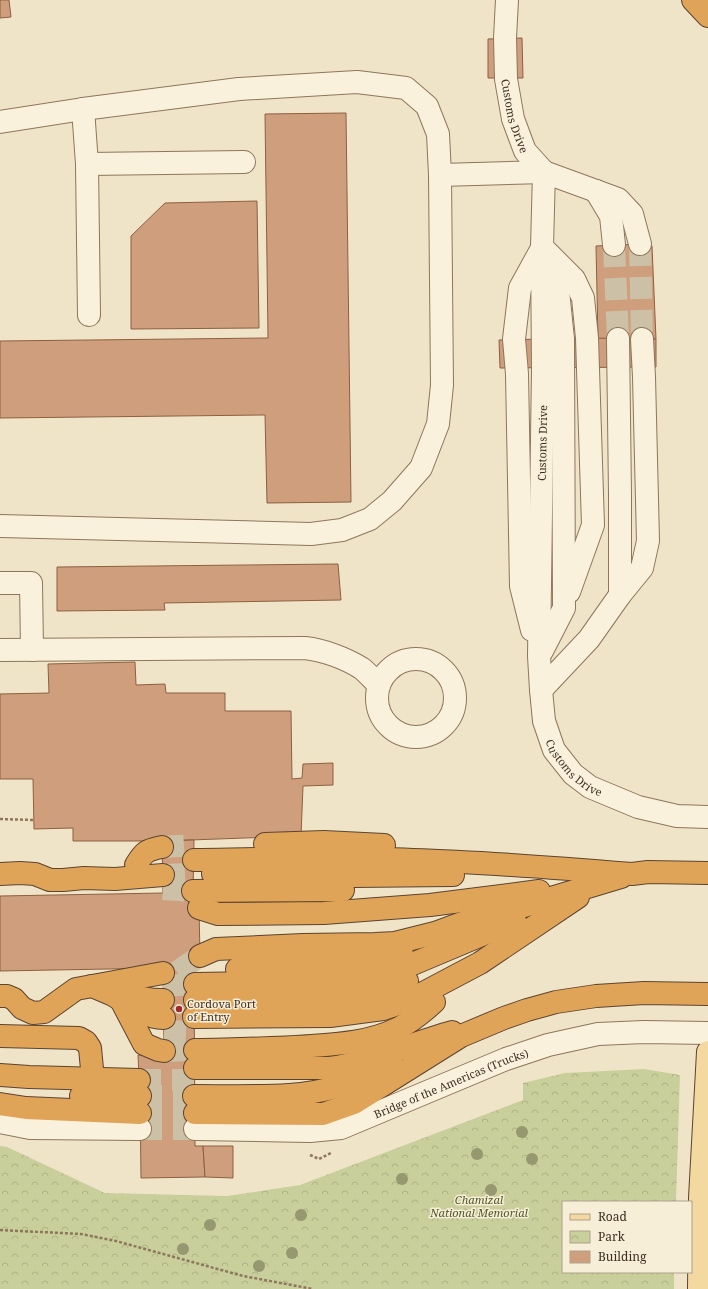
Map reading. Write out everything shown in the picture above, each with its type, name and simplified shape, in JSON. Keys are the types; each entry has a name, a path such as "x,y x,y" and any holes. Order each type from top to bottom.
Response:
{"highway":[{"path":"693,0 708,16"},
{"path":"195,876 324,842 444,848 527,865 640,873 708,873"},
{"path":"0,874 35,874 50,880 84,878 115,879 162,868 136,865 115,879"},
{"path":"195,876 458,875 527,865"},
{"path":"196,1041 216,949 303,944 395,943 435,933 462,923 640,873"},
{"path":"195,876 218,914 324,912 430,905 524,892 594,886"},
{"path":"196,1041 330,1016 383,1009 410,1000 480,963 594,886"},
{"path":"196,1041 314,982 374,976 403,968 594,886"},
{"path":"196,1041 298,1047 339,1044 367,1039 397,1029 419,1016 434,1002 478,980 512,956 545,920"},
{"path":"0,996 7,996 14,999 22,1008 33,1013 44,1012 76,989 129,979 148,985 163,1010"},
{"path":"92,986 112,994 127,1005 146,1026 152,1030 163,1010"},
{"path":"92,986 123,992 148,1000 163,1010"},
{"path":"196,1041 315,1069 330,1068 349,1066 440,1035 556,1002 596,996 644,993 708,994"},
{"path":"196,1041 290,1095 320,1091 381,1073 504,1018"},
{"path":"0,1036 79,1038 86,1042 90,1048 94,1088"},
{"path":"196,1041 323,1114 354,1103 461,1036"},
{"path":"0,1066 140,1097"},
{"path":"0,1075 29,1077 140,1097"},
{"path":"0,1091 29,1096 94,1088"},
{"path":"0,1104 26,1108 94,1088"}],"main road":[{"path":"699,1289 700,1198 708,1052"}],"lane":[{"name":"Customs Drive","path":"507,0 505,38 506,79 513,119 525,151 544,172 542,247 543,368 539,656 544,721 554,750 573,774 590,787 638,807 677,816 708,817"},
{"path":"0,122 83,109 239,90 357,82 406,88 426,106 438,134 440,175 442,385 438,424 421,468 392,501 370,519 342,530 310,534 0,526"},
{"path":"83,109 87,164 90,315"},
{"path":"87,164 244,162"},
{"path":"440,175 544,172 618,199 632,214 640,244"},
{"path":"596,191 610,216 614,245"},
{"path":"542,247 558,291 563,339 564,608"},
{"path":"539,656 564,608 593,525 587,338 583,298 574,279 542,247"},
{"path":"539,656 521,586 514,339 520,288 542,247"},
{"path":"618,339 620,595"},
{"path":"541,690 589,639 620,595 642,568 648,540 642,339"},
{"path":"0,584 31,583 32,650"},
{"path":"0,650 315,649 362,669 379,685"},
{"name":"Bridge of the Americas (Trucks)","path":"196,1041 310,1131 341,1128 506,1059 548,1045 598,1034 644,1032 708,1033"},
{"path":"0,1122 30,1128 140,1097"}],"path":[{"path":"0,818 34,820"},
{"path":"0,1230 81,1234 244,1276 313,1289"}],"green space":[{"name":"Chamizal National Memorial","path":"644,1069 680,1075 676,1201 562,1201 562,1273 674,1273 674,1289 0,1289 0,1146 7,1147 105,1193 227,1196 300,1185 523,1100 523,1083 565,1073"}],"building":[{"path":"0,0 9,0 11,17 0,18"},
{"path":"522,38 523,78 488,78 488,39"},
{"path":"346,113 351,502 267,503 265,415 0,418 0,341 268,338 265,114"},
{"path":"257,201 259,328 131,329 131,236 165,203"},
{"path":"640,244 652,246 656,339 598,339 596,246"},
{"path":"587,338 656,339 656,367 500,368 499,340"},
{"path":"338,564 341,600 164,603 165,610 57,611 57,567"},
{"path":"135,662 136,685 165,684 166,693 225,693 225,711 291,711 292,779 302,778 303,764 333,763 333,785 303,786 301,836 162,841 73,841 73,828 34,829 33,779 0,779 0,694 49,693 48,664"},
{"name":"Cordova Port of Entry","path":"194,840 193,891 199,908 200,956 194,970 195,1146 203,1146 205,1177 141,1178 138,1055 164,1056 163,968 0,971 0,896 163,893 162,841"},
{"path":"203,1146 233,1146 233,1178 205,1177"}],"tunnel":[{"path":"640,244 642,339"},
{"path":"614,245 618,339"},
{"path":"162,847 195,845"},
{"path":"163,875 194,874"},
{"path":"163,889 193,891"},
{"path":"177,972 200,956"},
{"path":"163,986 195,984"},
{"path":"164,1031 195,1032"},
{"path":"164,1051 195,1050"},
{"path":"139,1080 196,1080"},
{"path":"140,1096 194,1096"},
{"path":"140,1113 195,1113"},
{"path":"140,1129 195,1129"}],"place":[{"name":"Cordova Port of Entry","path":"179,1009"}]}
